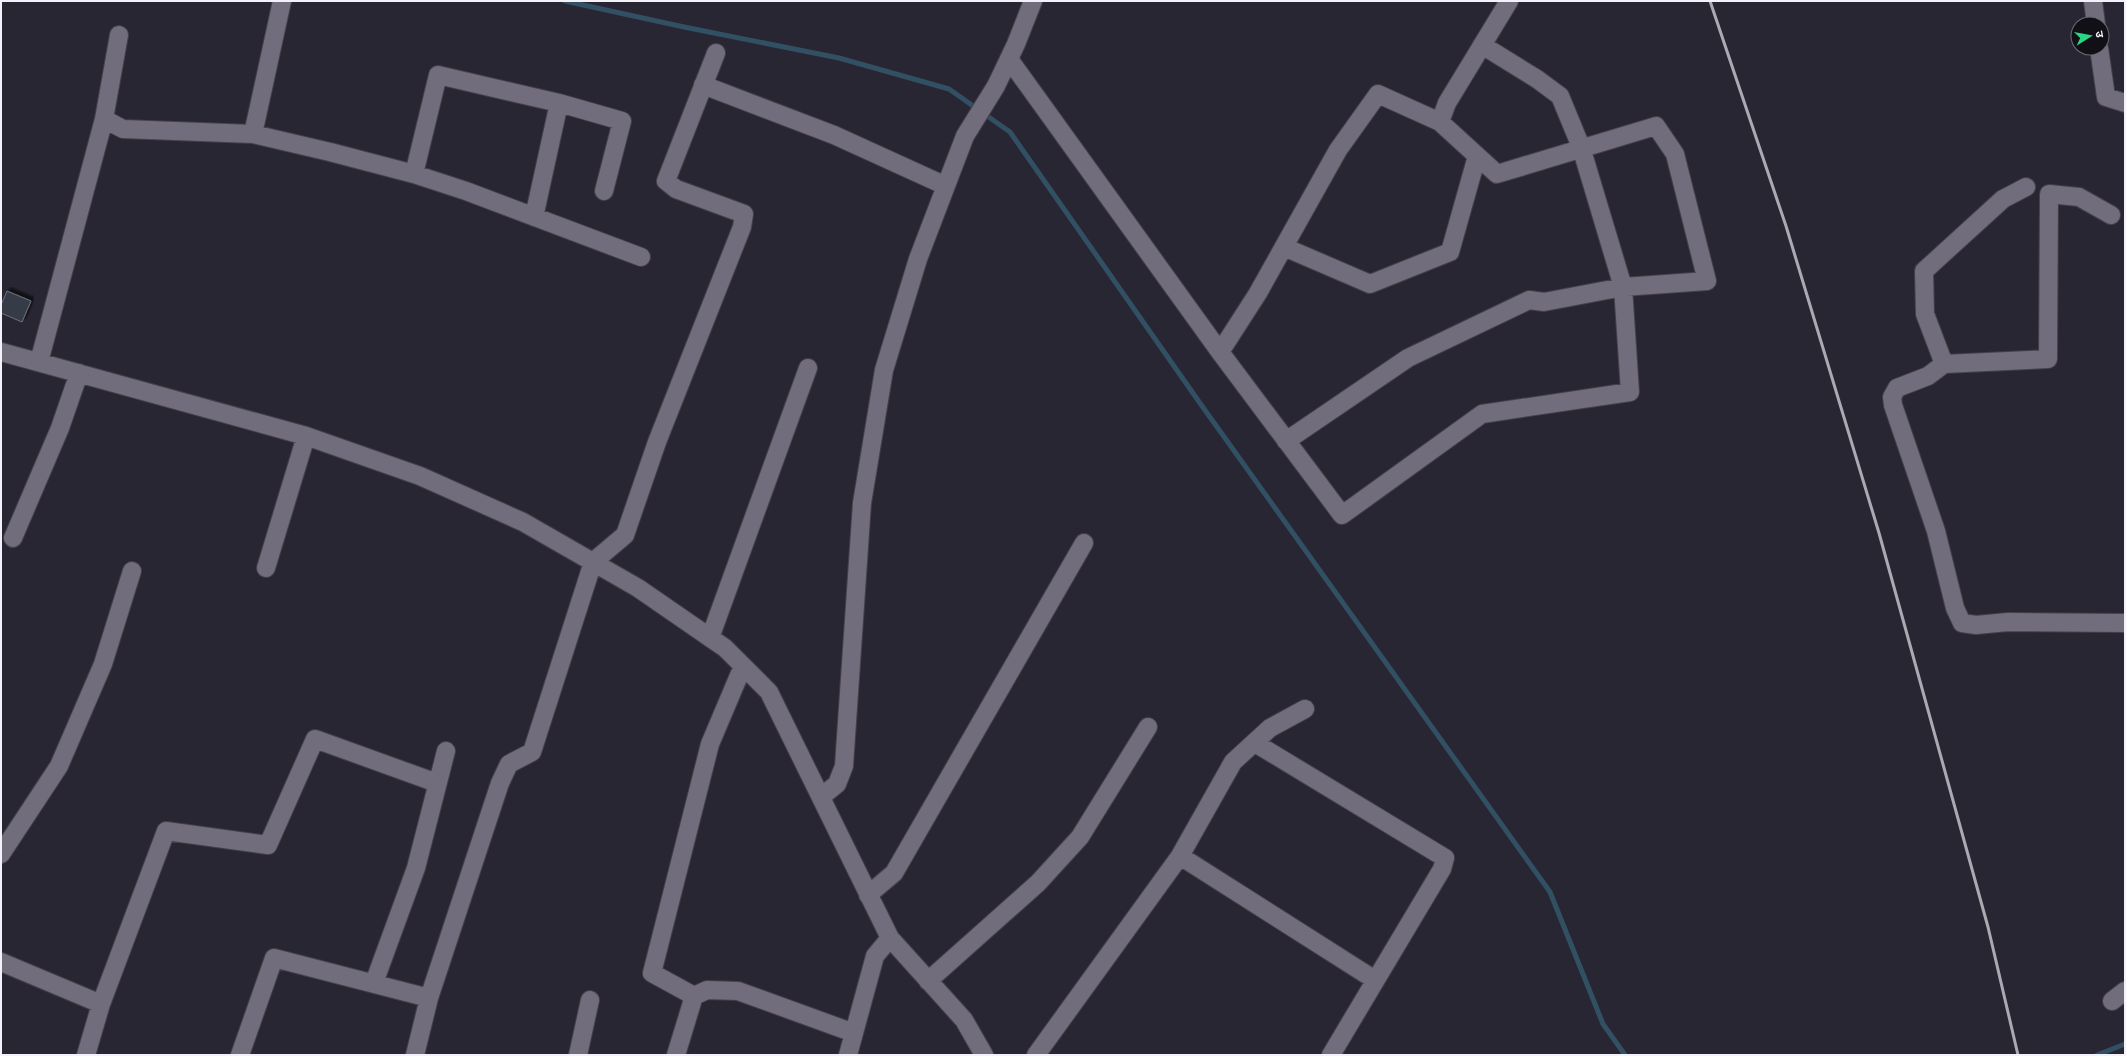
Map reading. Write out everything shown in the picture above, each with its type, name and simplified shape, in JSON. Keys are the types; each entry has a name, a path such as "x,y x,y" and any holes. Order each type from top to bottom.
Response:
{"street":[{"path":"253,134 282,1"},
{"path":"820,797 837,784 844,766 862,503 884,370 918,259 966,136 996,86 1009,59 1032,1"},
{"path":"1440,122 1447,103 1509,1"},
{"path":"2093,1 2095,16"},
{"path":"40,362 104,120 119,35"},
{"path":"1009,59 1220,352 1342,515 1482,414 1630,392 1623,287 1581,147 1560,96 1537,79 1482,45"},
{"path":"415,1055 429,998 500,784 509,764 532,752 593,562 625,534 657,442 742,227 744,214 676,189 666,181 716,53"},
{"path":"2100,56 2106,97 2125,103"},
{"path":"414,174 438,75 559,103 622,121 604,191"},
{"path":"703,85 834,135 946,186"},
{"path":"1220,352 1258,293 1338,150 1378,94 1440,122 1497,174 1581,147 1656,126 1675,154 1707,281 1623,287 1544,302 1529,300 1408,358 1286,441"},
{"path":"534,217 559,103"},
{"path":"104,120 122,130 253,134 414,174 466,191 641,257"},
{"path":"1284,247 1370,284 1450,252 1477,156"},
{"path":"1944,364 1925,314 1924,271 2003,199 2026,187"},
{"path":"2110,215 2079,197 2049,194 2048,359 1944,364 1928,376 1897,388 1892,397 1893,406 1936,532 1954,608 1962,623 1976,625 2008,622 2125,623"},
{"path":"1,352 306,436 420,476 523,522 638,588 725,648 769,692 890,938 964,1020 984,1055"},
{"path":"710,638 808,368"},
{"path":"13,538 60,428 79,373"},
{"path":"266,568 306,436"},
{"path":"868,895 894,873 1084,543"},
{"path":"1,854 59,766 103,664 132,571"},
{"path":"694,996 652,973 710,744 743,666"},
{"path":"1036,1055 1180,856 1233,762 1270,728 1305,709"},
{"path":"928,981 1038,883 1080,837 1148,727"},
{"path":"86,1055 101,1004 166,831 268,844 314,739 437,783"},
{"path":"1255,743 1445,858 1442,869 1331,1055"},
{"path":"374,983 416,868 446,751"},
{"path":"1180,856 1375,980"},
{"path":"848,1055 875,956 890,938"},
{"path":"240,1055 274,958 429,998"},
{"path":"1,962 101,1004"},
{"path":"676,1055 694,996 707,990 738,991 854,1033"},
{"path":"578,1055 590,1000"}],"building":[{"path":"7,291 31,301 22,322 1,313 1,305"}],"waterway":[{"path":"565,1 684,27 839,58 949,89 1010,132 1202,406 1550,892 1603,1024 1625,1055"},
{"path":"2097,1055 2125,1044"}],"railway":[{"path":"1710,1 1786,226 1879,533 1988,927 2018,1055"}]}
